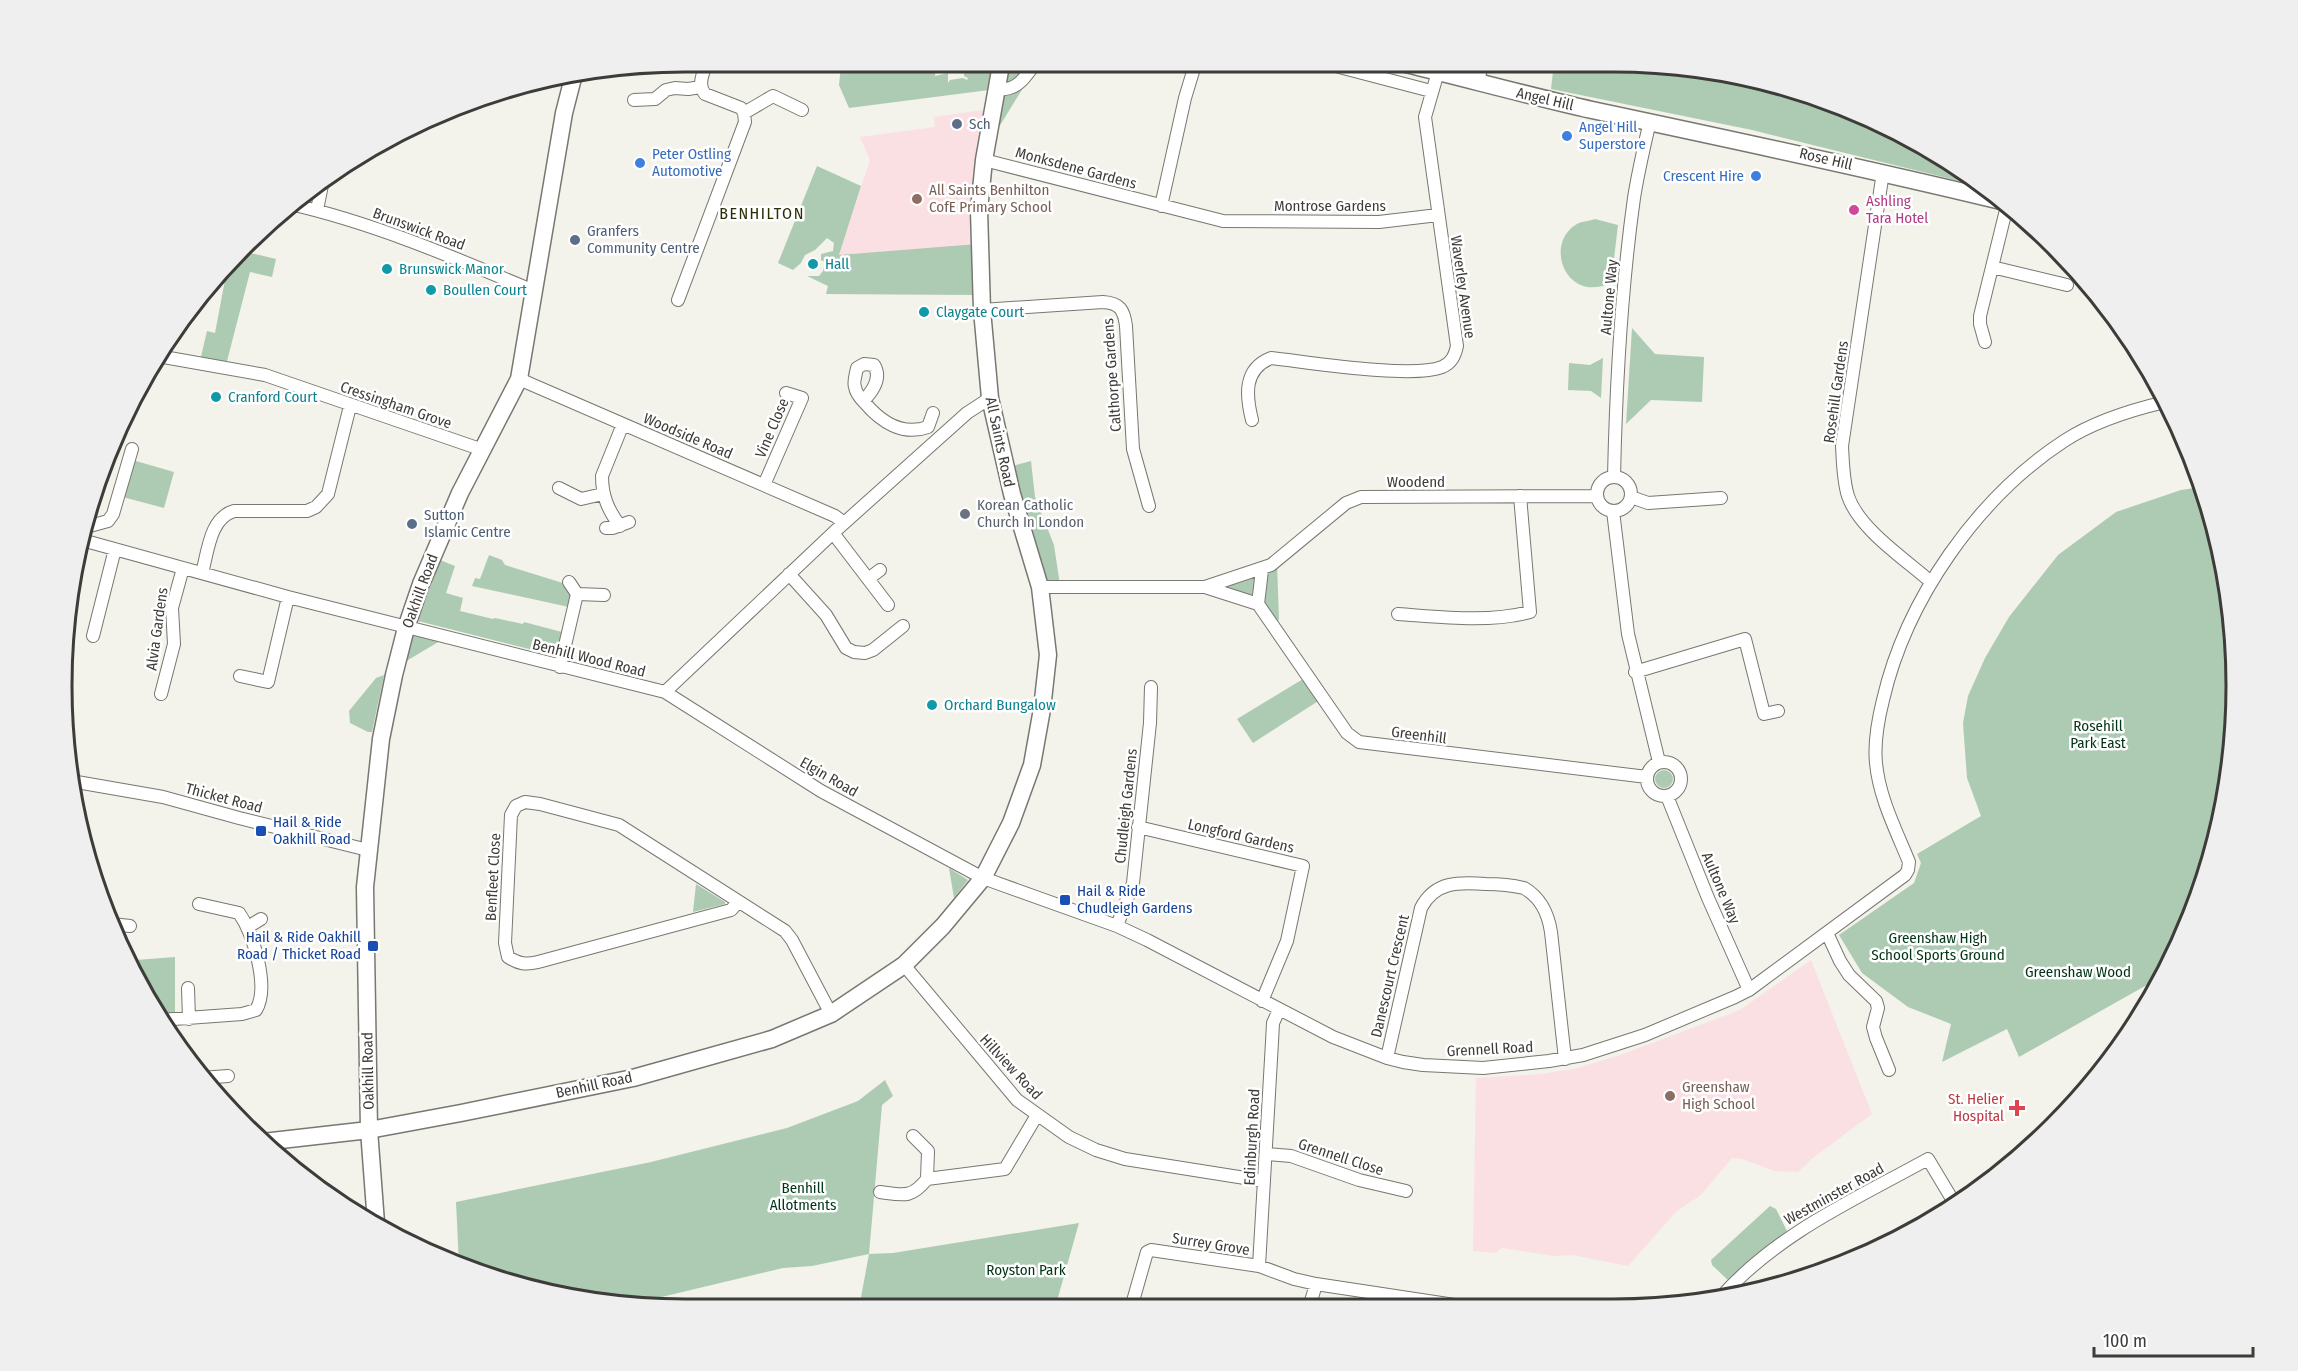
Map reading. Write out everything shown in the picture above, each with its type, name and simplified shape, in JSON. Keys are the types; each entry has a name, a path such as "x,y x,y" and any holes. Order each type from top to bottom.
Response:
{"street":[{"path":"678,300 745,122 744,113 735,105 705,94 700,87 704,72"},
{"name":"All Saints Road","path":"904,965 943,926 983,878 1022,797 1038,738 1048,655 1040,587 1012,494 990,398 982,310 980,210 984,160 1000,72"},
{"path":"998,89 1013,88 1028,72"},
{"path":"1161,206 1193,72"},
{"path":"1359,72 1431,91"},
{"name":"Angel Hill","path":"1438,72 1650,121"},
{"name":"Waverley Avenue","path":"1252,420 1247,397 1248,383 1262,362 1271,358 1399,371 1440,368 1449,363 1454,356 1457,346 1425,117 1438,72"},
{"path":"1478,82 1480,72"},
{"name":"Oakhill Road","path":"375,1215 369,1130 365,887 381,739 406,627 439,539 519,379 564,113 572,83"},
{"path":"634,100 655,99 666,90 675,88 700,87"},
{"path":"744,113 773,96 802,110"},
{"name":"Rose Hill","path":"1650,121 1883,172 1982,196"},
{"name":"Aultone Way","path":"1614,477 1617,374 1624,287 1635,196 1650,121"},
{"name":"Monksdene Gardens","path":"984,160 1223,221"},
{"name":"Rosehill Gardens","path":"1883,172 1842,446 1843,475 1848,497 1858,514 1872,531 1931,582"},
{"path":"317,210 320,193"},
{"name":"Brunswick Road","path":"302,207 421,245 534,291"},
{"path":"1986,342 1980,324 2005,214"},
{"name":"Montrose Gardens","path":"1223,221 1379,222 1438,215"},
{"path":"1992,267 2067,285"},
{"name":"Calthorpe Gardens","path":"982,310 1103,302 1121,307 1125,314 1126,326 1132,449 1149,506"},
{"name":"Cressingham Grove","path":"167,358 265,375 483,450"},
{"name":"Woodside Road","path":"519,379 835,516 844,523"},
{"name":"Vine Close","path":"764,485 802,398 786,393"},
{"path":"665,692 844,523 967,413 990,398"},
{"path":"863,401 886,423 918,431 928,427 933,413"},
{"path":"1931,582 1964,535 2004,491 2048,453 2089,428 2158,404"},
{"path":"202,573 215,527 220,518 227,513 234,511 307,511 322,503 328,494 351,406"},
{"path":"606,528 624,524 610,512 603,494 602,476 623,424"},
{"path":"928,427 939,438"},
{"path":"94,525 108,521 113,514 132,449"},
{"path":"1614,477 1620,478 1629,486 1631,497 1622,510 1612,511 1601,506 1596,496 1603,481 1614,477"},
{"path":"559,488 581,499 603,494"},
{"path":"1398,614 1476,618 1530,612 1520,496"},
{"name":"Woodend","path":"1040,587 1205,587 1262,570 1353,499 1596,496"},
{"path":"1631,497 1648,504 1721,498"},
{"path":"1612,511 1635,672 1659,762"},
{"path":"833,533 888,605"},
{"name":"Benhill Wood Road","path":"90,542 288,597 665,692"},
{"path":"93,636 115,549"},
{"name":"Alvia Gardens","path":"161,694 174,644 172,609 183,568"},
{"path":"868,579 879,570"},
{"path":"1258,604 1262,570"},
{"path":"789,574 826,615 846,648 854,652 873,650 903,626"},
{"path":"560,667 577,594 569,582"},
{"name":"Grennell Road","path":"983,878 1147,940 1278,1010 1333,1037 1387,1058 1423,1065 1483,1068 1565,1059 1645,1035 1749,990 1905,874 1908,865 1882,795 1875,762 1878,720 1888,677 1899,644 1931,582"},
{"name":"Woodend","path":"1205,587 1258,604"},
{"path":"577,594 604,595"},
{"path":"240,676 268,682 288,597"},
{"name":"Greenhill","path":"1258,604 1347,734 1359,742 1647,777"},
{"path":"1635,672 1745,639 1764,714 1778,711"},
{"name":"Chudleigh Gardens","path":"1117,927 1133,884 1152,687"},
{"name":"Elgin Road","path":"665,692 821,791 983,878"},
{"path":"1647,777 1650,768 1659,762 1675,766 1681,775 1681,781 1677,791 1667,796"},
{"name":"Aultone Way","path":"1647,777 1652,792 1667,796 1708,898 1749,990"},
{"name":"Thicket Road","path":"80,783 163,797 368,850"},
{"name":"Benfleet Close","path":"738,902 731,910 527,965 516,962 508,957 505,944 511,815 516,806 525,802 619,825 785,931 831,1014"},
{"name":"Longford Gardens","path":"1138,827 1304,866 1287,941 1262,1000"},
{"name":"Danescourt Crescent","path":"1387,1058 1421,908 1434,891 1451,883 1461,882 1524,888 1532,893 1544,907 1551,932 1565,1059"},
{"path":"171,1019 242,1014 256,1010 261,1003 259,962 248,927 239,913 199,904"},
{"path":"248,927 261,919"},
{"path":"121,925 130,926"},
{"path":"1827,933 1849,975 1876,1001 1878,1008 1873,1027 1889,1070"},
{"name":"Benhill Road","path":"274,1141 369,1130 633,1077 772,1039 831,1014 904,965"},
{"name":"Hillview Road","path":"904,965 1017,1100 1078,1141 1096,1150 1125,1159 1264,1181"},
{"path":"188,988 189,1019"},
{"name":"Edinburgh Road","path":"1258,1266 1273,1023 1278,1010"},
{"path":"214,1077 228,1076"},
{"path":"927,1179 1005,1169 1037,1115"},
{"path":"880,1192 907,1195 918,1190 927,1179 928,1151 913,1136"},
{"name":"Grennell Close","path":"1266,1154 1291,1156 1359,1180 1406,1191"},
{"name":"Westminster Road","path":"1730,1287 1752,1265 1791,1235 1928,1159 1951,1197"},
{"name":"Surrey Grove","path":"1134,1299 1147,1252 1151,1250 1258,1266"},
{"path":"1258,1266 1293,1279 1316,1284 1415,1299"},
{"path":"1312,1299 1316,1284"}],"shaded area":[{"name":"All Saints Benhilton CofE Primary School","path":"990,109 977,295 826,294 870,160 860,137 935,127 934,117"},
{"name":"Greenshaw High School","path":"1811,960 1872,1114 1798,1172 1774,1171 1742,1159 1732,1158 1701,1195 1677,1211 1628,1266 1572,1255 1554,1256 1502,1248 1495,1253 1473,1251 1476,1078 1541,1074 1578,1068 1620,1055 1740,1010"}],"green space":[{"path":"840,72 935,72 935,76 948,73 948,83 950,80 963,78 967,80 968,78 964,76 964,72 992,72 989,90 849,108 839,85"},
{"path":"1003,72 1030,72 1026,83 999,127 992,127"},
{"path":"1553,72 1653,73 1732,84 1771,93 1847,119 1919,154 1962,182 1752,130 1551,89"},
{"path":"817,166 861,186 839,255 977,244 977,295 826,294 828,286 807,276 819,276 823,271 825,262 821,260 821,254 833,251 834,243 827,238 815,250 805,255 801,263 793,270 778,263"},
{"path":"1595,219 1618,225 1611,284 1590,287 1574,281 1568,274 1563,266 1561,247 1569,230 1579,223"},
{"path":"251,253 276,259 272,277 250,272 226,365 200,361 207,331 215,333 225,280"},
{"path":"1632,328 1655,354 1704,357 1702,402 1651,400 1626,424"},
{"path":"1603,358 1601,398 1591,391 1568,390 1569,363 1590,365"},
{"path":"129,459 174,472 164,508 119,496"},
{"path":"1031,461 1035,497 1054,545 1060,585 1041,585 1008,467"},
{"name":"Rosehill Park East","path":"2193,488 2214,566 2225,645 2226,686 2221,766 2214,805 2205,844 2179,920 2148,984 2019,1057 2007,1029 1942,1062 1951,1024 1908,1007 1862,973 1839,935 1914,883 1921,863 1917,854 1981,816 1967,778 1963,723 1968,696 1985,658 2009,617 2058,555 2116,512 2181,490"},
{"path":"489,555 502,560 505,565 566,584 572,595 569,607 472,586 475,578 480,579"},
{"path":"440,560 455,566 446,593 463,598 460,611 493,619 523,624 524,622 562,632 558,653 553,655 418,621"},
{"path":"1277,564 1279,619 1276,626 1260,603 1212,587"},
{"path":"412,635 440,641 403,663"},
{"path":"384,675 372,732 368,732 350,723 349,711 376,678"},
{"path":"1308,676 1323,698 1253,743 1237,719"},
{"path":"1664,770 1670,773 1673,779 1670,785 1664,788 1658,785 1655,779 1658,773"},
{"path":"949,868 968,880 954,898"},
{"path":"696,884 725,902 725,904 693,912"},
{"path":"175,957 175,1019 171,1019 137,960"},
{"name":"Benhill Allotments","path":"885,1080 893,1096 882,1105 869,1254 812,1266 783,1268 656,1298 605,1294 566,1287 527,1278 459,1255 456,1202 651,1162 787,1128 858,1101"},
{"path":"1770,1206 1776,1209 1789,1235 1731,1283 1712,1265 1711,1260"},
{"name":"Royston Park","path":"1079,1223 1058,1299 861,1299 869,1254 893,1253"}],"place":[{"name":"Sch","path":"957,124"},
{"name":"Angel Hill Superstore","path":"1567,136"},
{"name":"Peter Ostling Automotive","path":"640,163"},
{"name":"Crescent Hire","path":"1756,176"},
{"name":"All Saints Benhilton CofE Primary School","path":"917,199"},
{"name":"Ashling Tara Hotel","path":"1854,210"},
{"name":"Granfers Community Centre","path":"575,240"},
{"name":"Hall","path":"813,264"},
{"name":"Brunswick Manor","path":"387,269"},
{"name":"Boullen Court","path":"431,290"},
{"name":"Claygate Court","path":"924,312"},
{"name":"Cranford Court","path":"216,397"},
{"name":"Korean Catholic Church In London","path":"965,514"},
{"name":"Sutton Islamic Centre","path":"412,524"},
{"name":"Orchard Bungalow","path":"932,705"},
{"name":"Hail & Ride Oakhill Road","path":"261,831"},
{"name":"Hail & Ride Chudleigh Gardens","path":"1065,900"},
{"name":"Hail & Ride Oakhill Road / Thicket Road","path":"373,946"},
{"name":"Greenshaw High School","path":"1670,1096"},
{"name":"St. Helier Hospital","path":"2017,1108"}],"district":[{"name":"BENHILTON","path":"762,213"}],"park label":[{"name":"Greenshaw High School Sports Ground","path":"1938,946"},
{"name":"Greenshaw Wood","path":"2078,972"}]}
